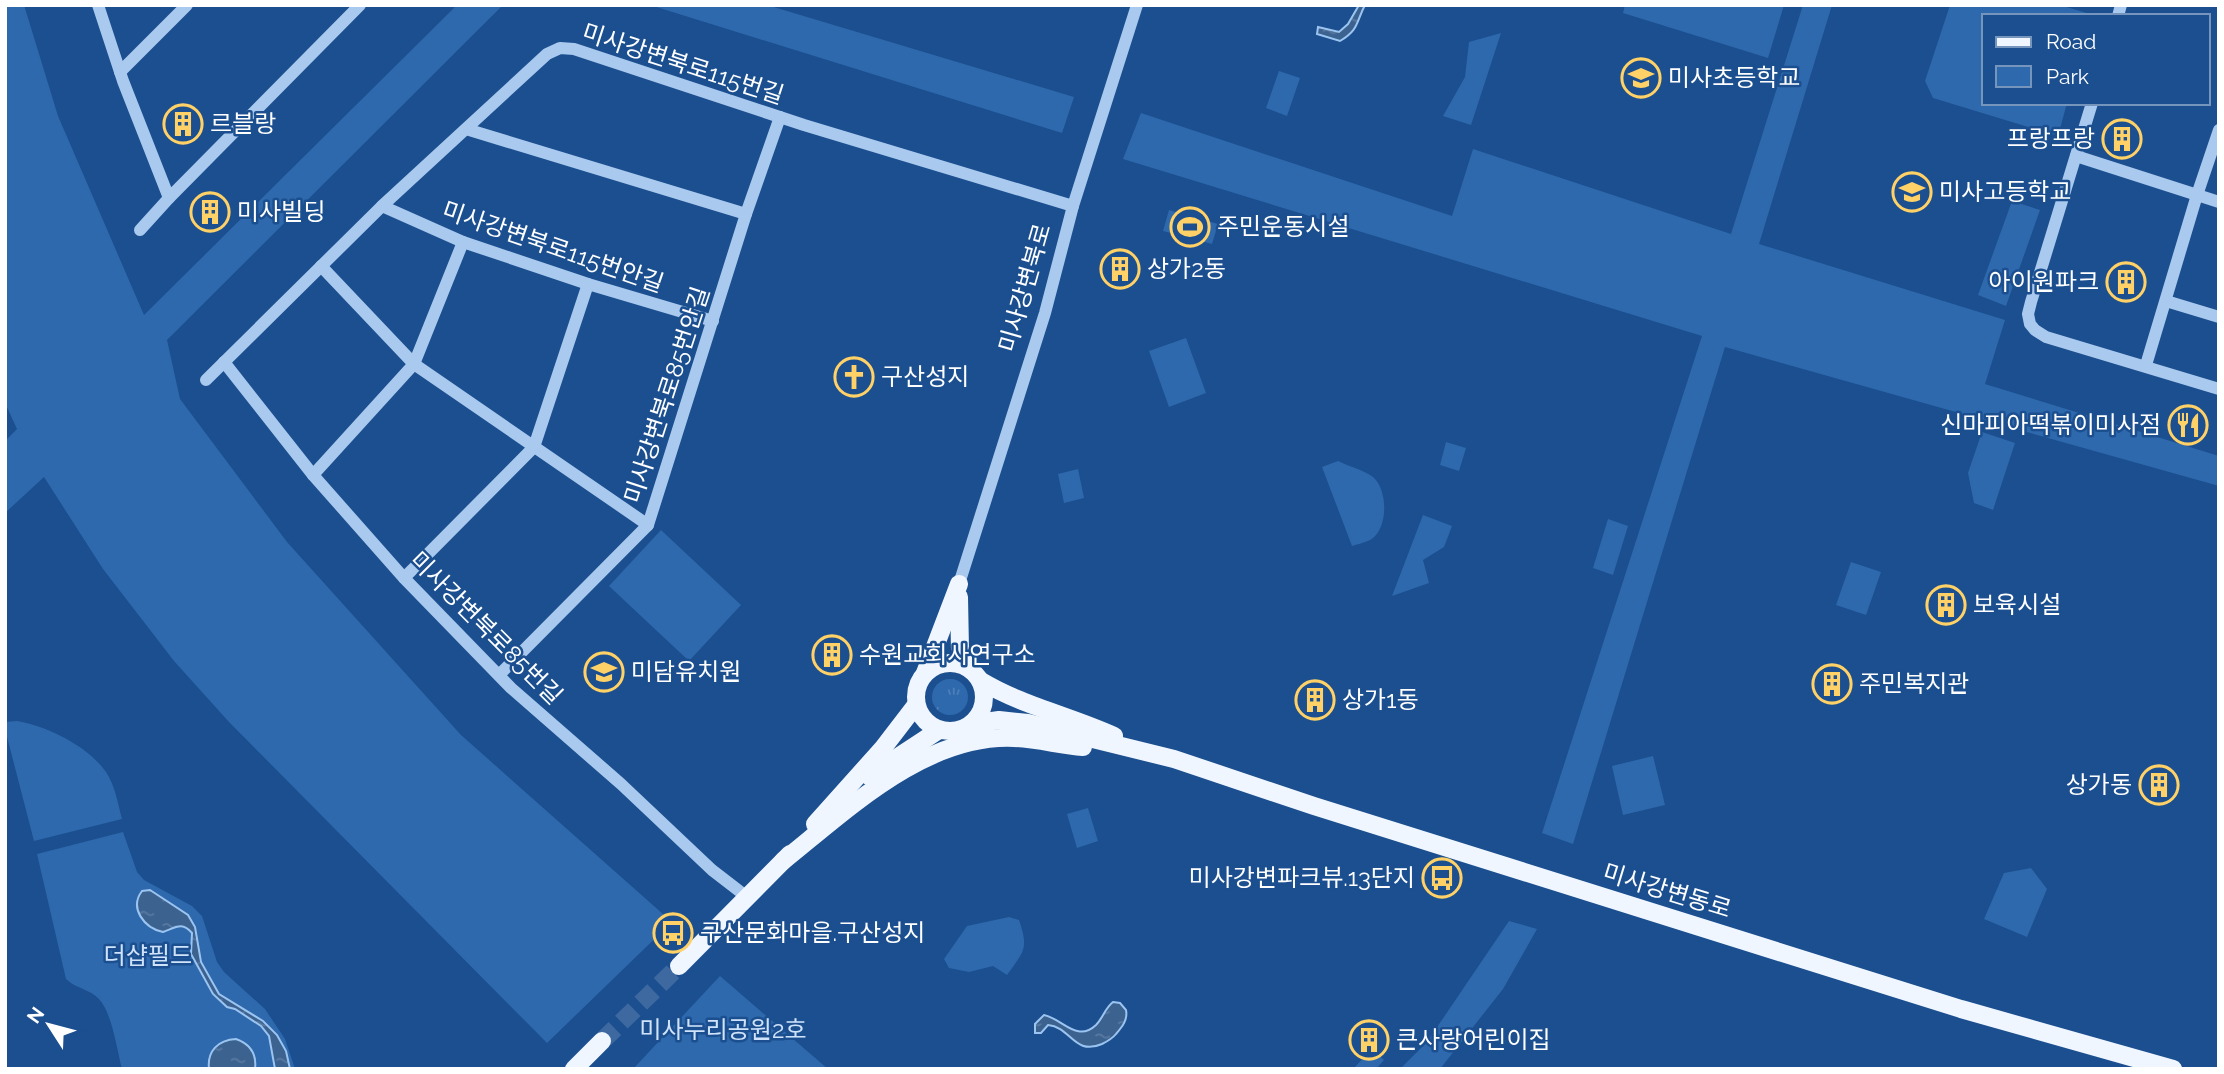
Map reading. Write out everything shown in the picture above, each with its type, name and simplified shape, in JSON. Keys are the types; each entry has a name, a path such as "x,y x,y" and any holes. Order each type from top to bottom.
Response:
{"main road":[{"path":"959,584 959,643 966,666 981,681 1004,695 1080,721 1149,754"},
{"path":"959,584 916,693 916,705 929,724 939,730 951,732 972,724 999,720 1028,723 1149,754"},
{"path":"925,673 944,663 966,666"},
{"path":"972,724 980,715 984,704 981,681"},
{"path":"679,966 783,861 883,748 916,705"},
{"path":"831,806 894,757 939,730"},
{"path":"783,861 893,775 961,746 1012,737 1149,754"},
{"name":"미사강변동로","path":"1149,754 1174,759 1314,806 1961,1009 2173,1069"},
{"path":"574,1069 602,1041"}],"street":[{"path":"98,5 120,72 169,198"},
{"path":"120,72 187,5"},
{"path":"140,230 360,5"},
{"name":"미사강변북로","path":"959,584 1045,313 1073,206 1137,5"},
{"name":"미사강변북로115번길","path":"206,380 382,206 547,54 560,48 574,49 780,117 1073,206"},
{"path":"2091,105 2036,279 2028,314 2030,324 2046,337 2219,389"},
{"name":"미사강변북로85번안길","path":"499,675 648,525 746,214 780,117"},
{"path":"466,129 746,214"},
{"path":"2146,365 2219,130"},
{"path":"2076,156 2219,202"},
{"name":"미사강변북로115번안길","path":"382,206 463,242 588,284 713,321"},
{"path":"313,475 414,364 463,242"},
{"path":"321,266 414,364 648,525"},
{"path":"404,578 534,447 588,284"},
{"path":"2166,300 2219,317"},
{"name":"미사강변북로85번길","path":"225,362 313,475 404,578 499,675 712,870 747,897"}],"green space":[{"path":"5,5 24,5 58,116 144,315 457,5 503,5 167,340 180,399 287,542 461,735 672,922 547,1043 229,722 174,661 103,569 44,477 5,513 5,441 17,429 5,403"},
{"path":"650,5 767,5 1074,97 1062,133"},
{"path":"1625,5 1784,5 1768,58 1623,13"},
{"path":"1803,5 1832,5 1759,244 2005,320 1985,384 2219,456 2219,486 1725,347 1573,844 1542,833 1702,336 1123,159 1141,113 1452,216 1473,149 1731,234"},
{"path":"1950,5 2060,5 2090,14 1982,14 1982,105 2066,105 2058,136 1933,98 1925,81"},
{"path":"1501,33 1471,125 1443,116 1465,77 1469,42"},
{"path":"1279,71 1300,78 1287,116 1266,108"},
{"path":"2012,201 2040,210 2006,306 1978,295"},
{"name":"주민운동시설","path":"1169,210 1218,224 1212,244 1163,231"},
{"path":"1186,338 1206,393 1169,407 1149,351"},
{"path":"1982,432 2015,443 1993,510 1974,503 1968,473"},
{"path":"1446,442 1466,448 1459,471 1440,465"},
{"path":"1338,461 1373,477 1384,499 1384,517 1378,532 1371,539 1352,546 1322,467"},
{"path":"1078,469 1084,498 1064,503 1058,474"},
{"path":"1423,515 1452,526 1444,547 1423,560 1429,583 1392,596"},
{"path":"1608,519 1628,526 1613,575 1593,568"},
{"path":"661,530 741,605 689,661 609,586"},
{"path":"1851,562 1881,572 1866,615 1836,605"},
{"path":"950,679 963,684 968,697 963,710 950,715 937,710 932,697 937,684"},
{"path":"17,721 54,732 89,754 106,772 112,783 122,819 34,841 5,729 5,722"},
{"path":"1653,756 1665,805 1623,815 1612,766"},
{"path":"1088,808 1098,841 1077,848 1067,814"},
{"name":"더샵필드","path":"123,832 137,872 144,880 192,906 202,916 217,962 224,972 265,1009 285,1039 295,1069 122,1069 111,1022 104,1005 95,996 66,979 37,854"},
{"path":"2031,868 2047,889 2027,937 1984,919 2004,873"},
{"path":"1009,917 1019,920 1024,944 1021,955 1007,975 993,966 969,972 949,968 944,959 967,926"},
{"path":"1509,921 1537,929 1503,989 1440,1069 1400,1069 1427,1042"},
{"name":"미사누리공원2호","path":"720,976 828,1069 633,1069"},
{"path":"1372,1049 1384,1060 1376,1069 1353,1069"}],"water":[{"path":"1359,5 1365,5 1356,25 1346,37 1340,41 1317,34 1318,27 1339,32 1348,24"},
{"path":"150,890 188,915 195,927 201,962 219,994 263,1021 277,1035 286,1051 290,1069 275,1069 269,1036 261,1026 235,1009 227,1007 213,994 191,954 192,933 182,926 163,932 156,930 140,916 138,897 142,891"},
{"path":"1113,1002 1120,1003 1126,1010 1126,1017 1114,1036 1102,1044 1093,1047 1079,1044 1062,1030 1048,1025 1041,1033 1035,1033 1035,1024 1044,1015 1076,1031 1089,1030"},
{"path":"236,1039 252,1050 255,1069 209,1069 210,1057 215,1048 219,1044"}],"tunnel":[{"path":"602,1041 679,966"}],"place":[{"name":"미사초등학교","path":"1641,78"},
{"name":"르블랑","path":"183,124"},
{"name":"프랑프랑","path":"2122,139"},
{"name":"미사고등학교","path":"1912,192"},
{"name":"미사빌딩","path":"210,212"},
{"name":"주민운동시설","path":"1190,227"},
{"name":"상가2동","path":"1120,269"},
{"name":"아이원파크","path":"2126,282"},
{"name":"구산성지","path":"854,377"},
{"name":"신마피아떡볶이미사점","path":"2188,425"},
{"name":"보육시설","path":"1946,605"},
{"name":"수원교회사연구소","path":"832,655"},
{"name":"미담유치원","path":"604,672"},
{"name":"주민복지관","path":"1832,684"},
{"name":"상가1동","path":"1315,700"},
{"name":"상가동","path":"2159,785"},
{"name":"미사강변파크뷰.13단지","path":"1442,878"},
{"name":"구산문화마을.구산성지","path":"673,933"},
{"name":"큰사랑어린이집","path":"1369,1040"}]}
